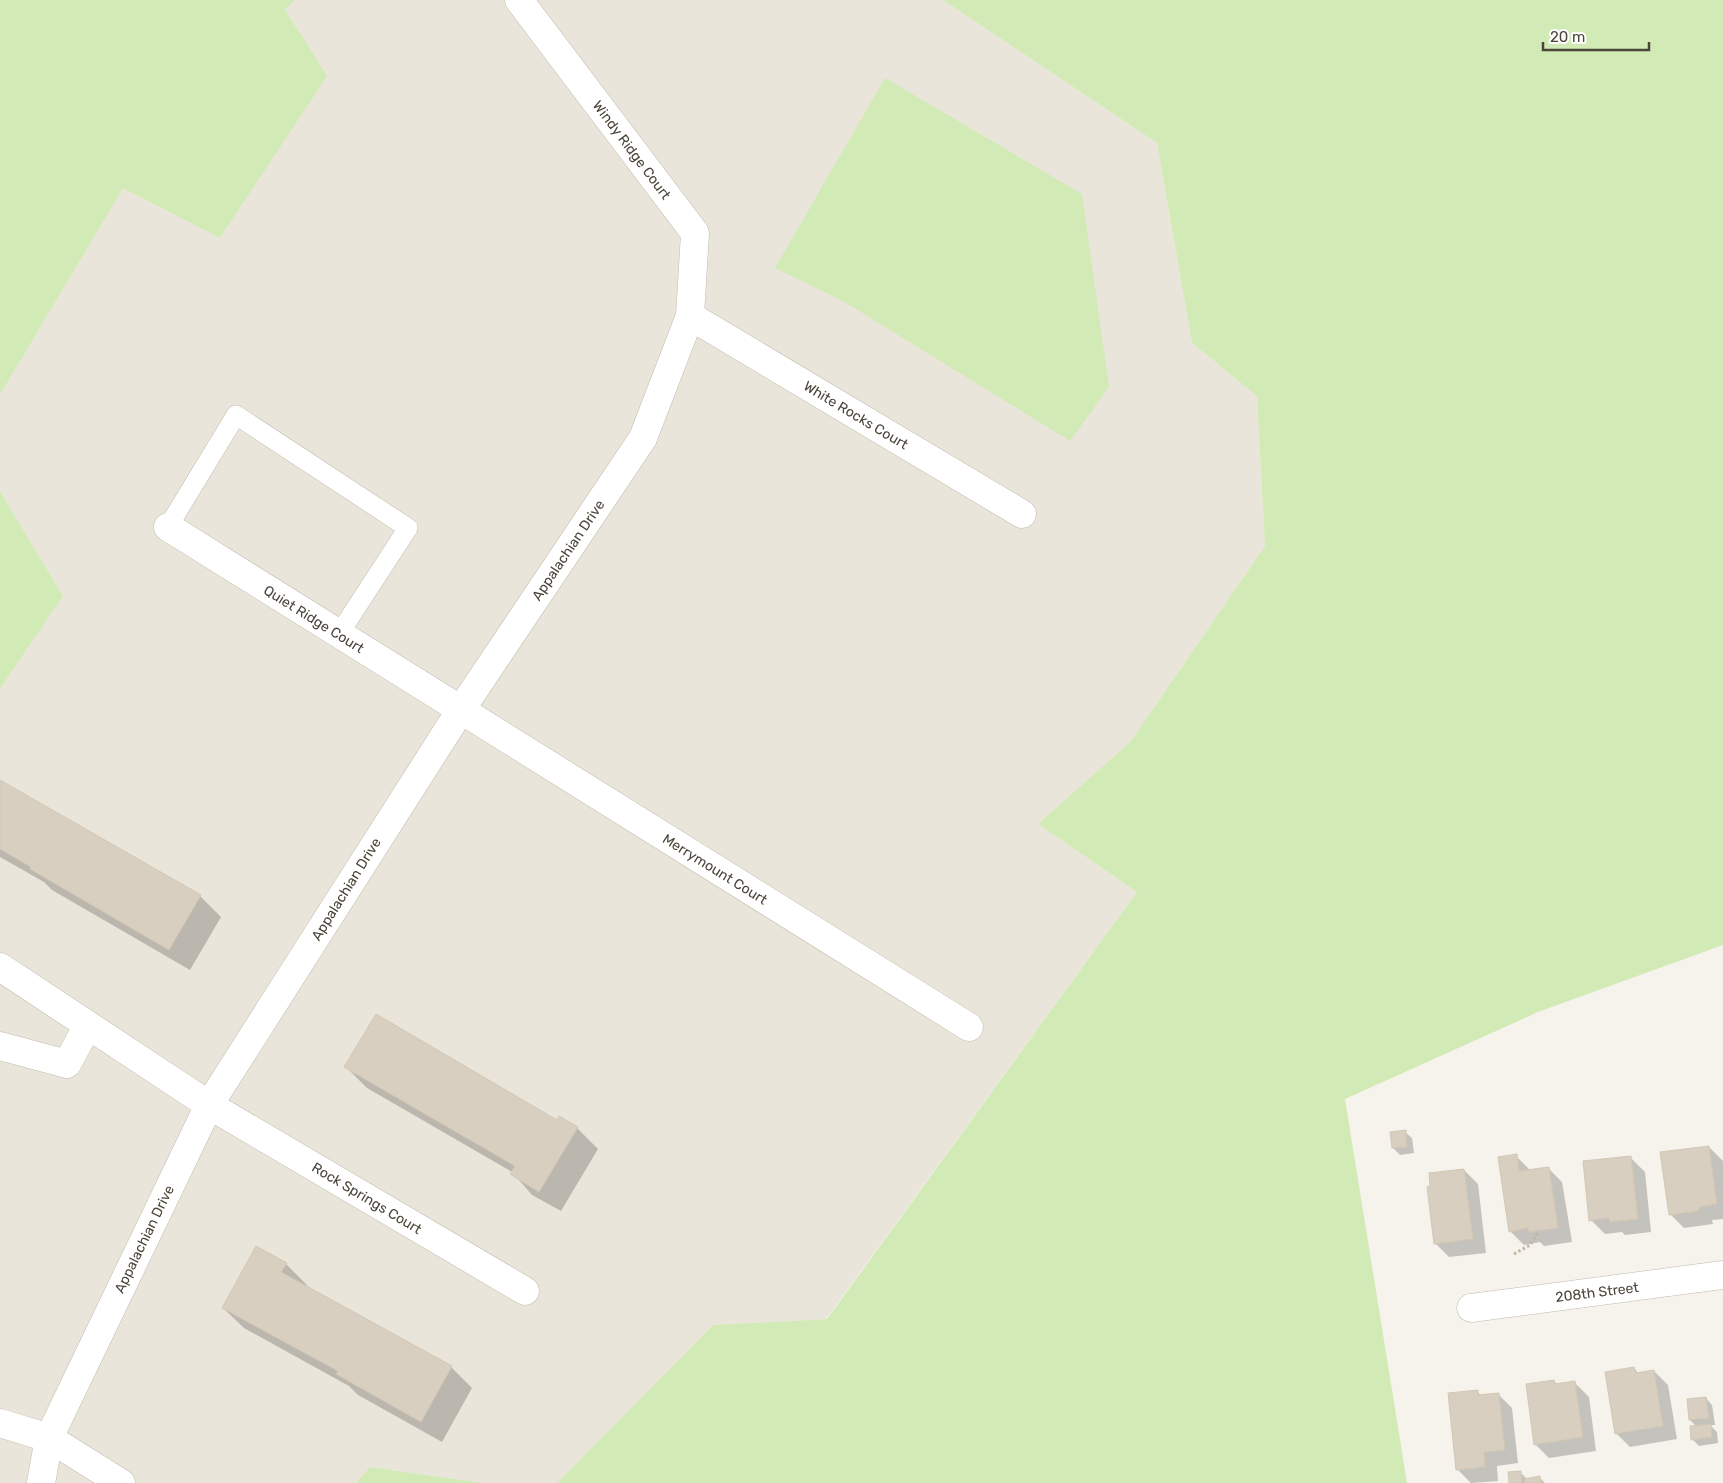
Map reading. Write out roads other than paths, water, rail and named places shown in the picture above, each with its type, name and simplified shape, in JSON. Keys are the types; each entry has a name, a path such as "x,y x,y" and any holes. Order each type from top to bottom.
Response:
{"street":[{"name":"Windy Ridge Court","path":"519,0 695,233 690,316"},
{"name":"White Rocks Court","path":"690,316 1022,514"},
{"name":"Appalachian Drive","path":"42,1483 49,1438 209,1105 460,710 643,438 690,316"},
{"name":"Quiet Ridge Court","path":"168,528 460,710"},
{"name":"Merrymount Court","path":"460,710 970,1027"},
{"name":"Rock Springs Court","path":"0,967 209,1105 525,1292"},
{"path":"0,1046 67,1064 88,1025"},
{"name":"208th Street","path":"1471,1308 1723,1275"},
{"path":"0,1423 49,1438 121,1483"}],"lane":[{"path":"168,528 236,416 408,528 339,634"}]}
